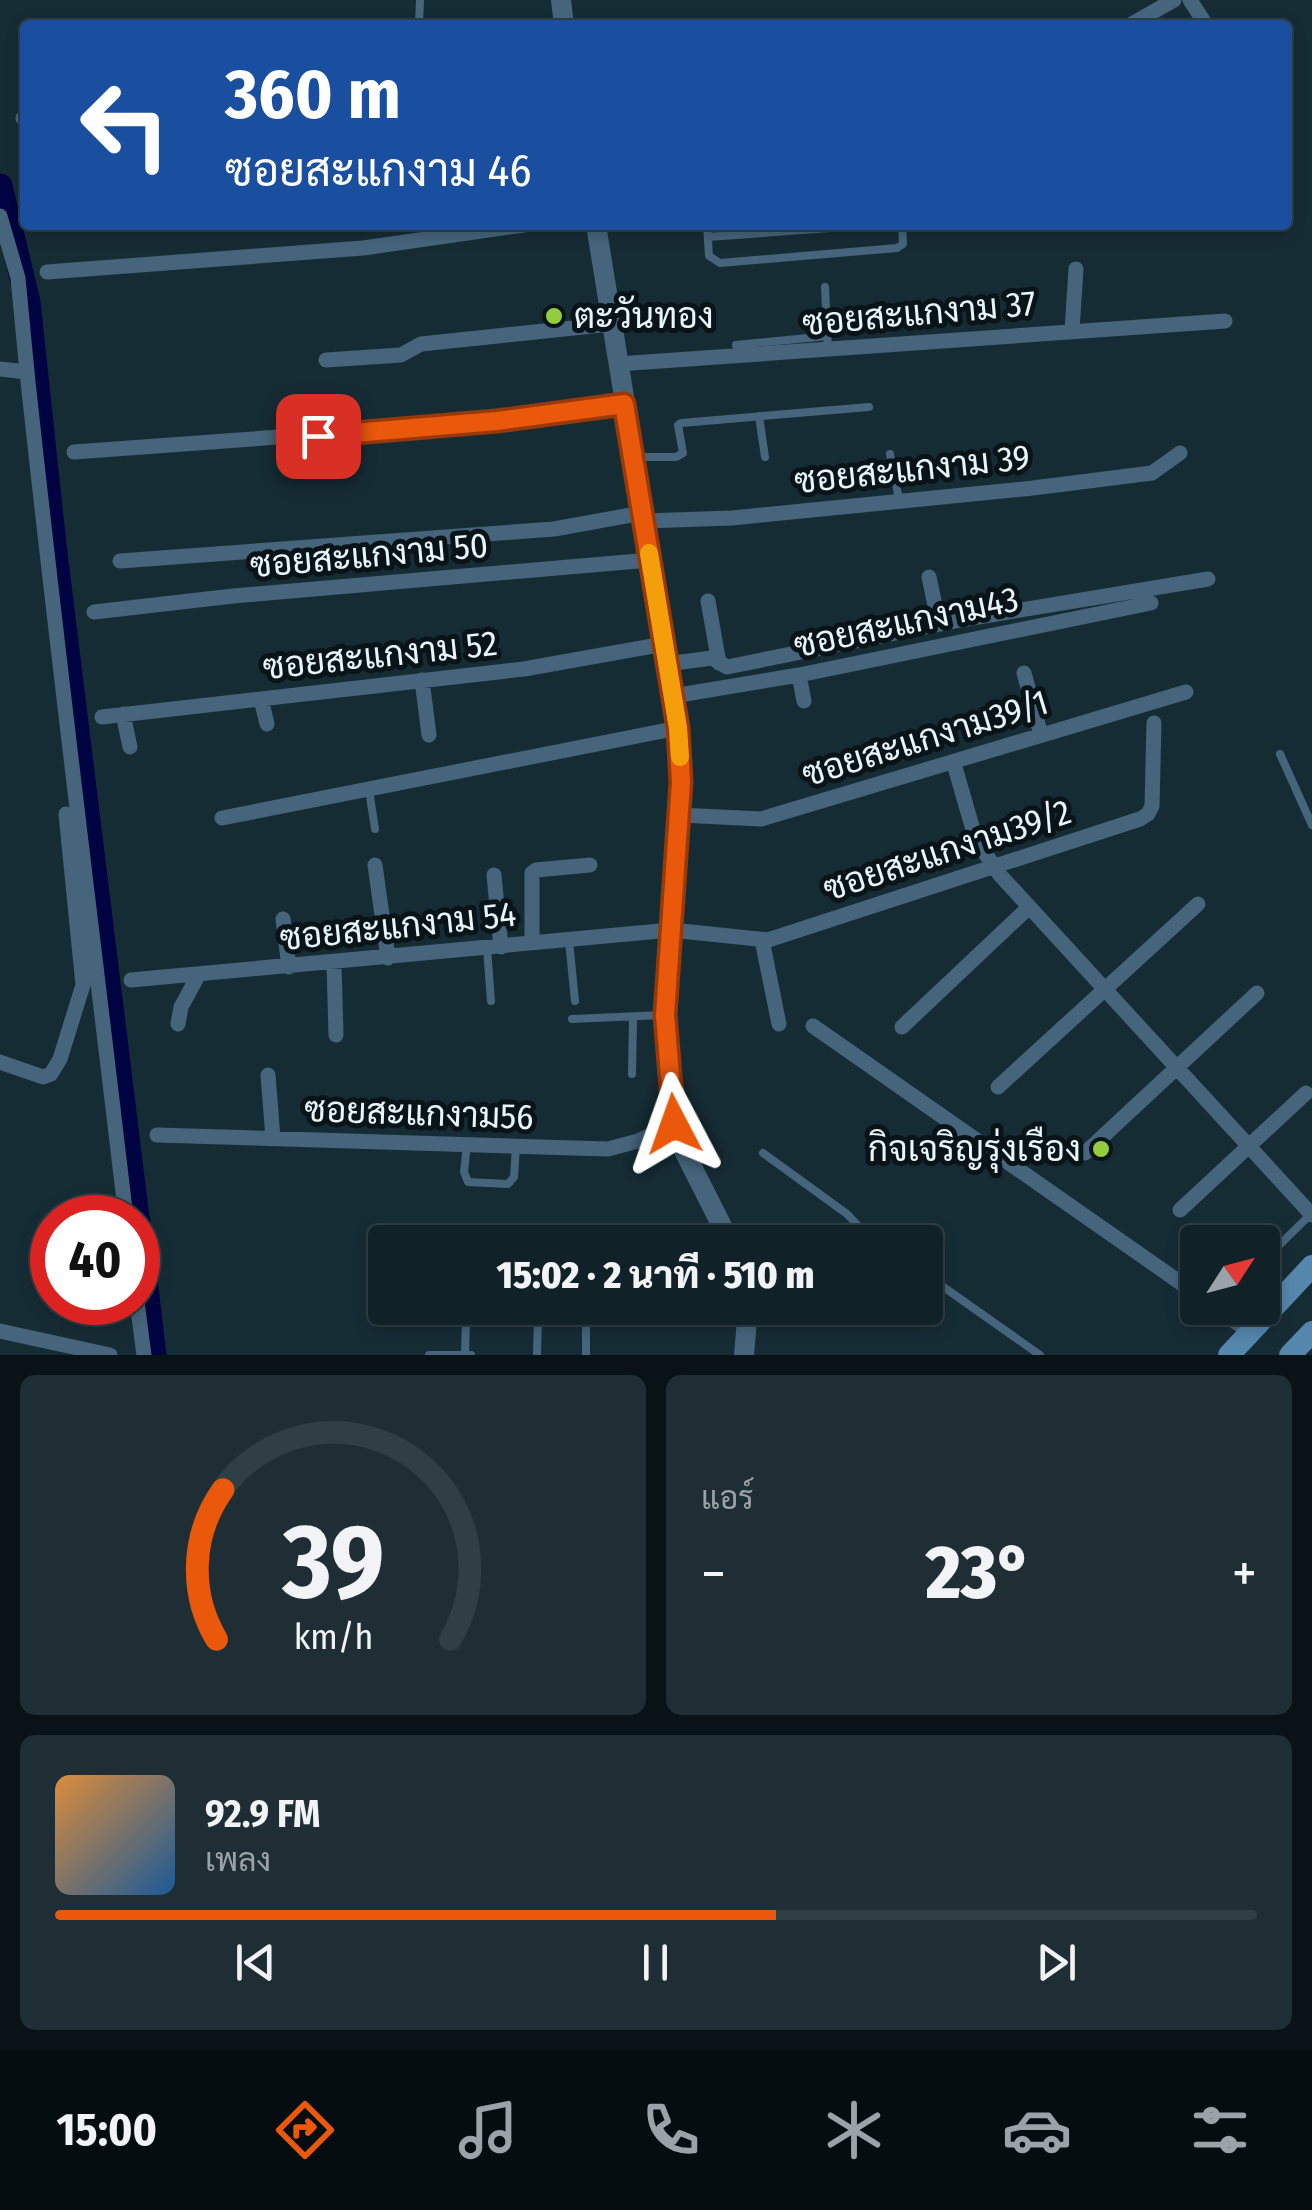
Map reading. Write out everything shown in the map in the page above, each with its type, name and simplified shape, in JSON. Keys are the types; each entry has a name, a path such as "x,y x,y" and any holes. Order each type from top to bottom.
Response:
{"main road":[{"path":"1229,1355 1312,1266"},
{"path":"1290,1355 1312,1332"}],"street":[{"path":"1139,20 1174,0"},
{"path":"0,216 18,278 94,976 123,1195"},
{"path":"47,272 363,248 489,230"},
{"path":"597,230 678,728 681,782 665,1015 674,1124 721,1225"},
{"path":"1072,330 1076,269"},
{"name":"ซอยสะแกงาม 37","path":"618,364 828,343 1224,321"},
{"path":"326,360 400,354 421,344 611,324"},
{"path":"0,369 26,372"},
{"path":"74,452 497,421 624,404"},
{"name":"ซอยสะแกงาม 39","path":"120,561 536,530 643,517 732,518 1033,488 1152,473 1180,453"},
{"name":"ซอยสะแกงาม 50","path":"94,612 650,560"},
{"path":"929,577 939,624"},
{"name":"ซอยสะแกงาม 52","path":"102,717 666,654 712,658 727,667 939,624 1208,580"},
{"path":"708,601 719,663"},
{"name":"ซอยสะแกงาม43","path":"673,696 799,676 1151,603"},
{"path":"1024,673 1041,735"},
{"path":"799,676 804,700"},
{"path":"422,680 429,735"},
{"name":"ซอยสะแกงาม39/1","path":"679,815 761,819 1186,692"},
{"path":"261,699 267,724"},
{"path":"123,714 130,747"},
{"name":"ซอยสะแกงาม39/2","path":"671,930 762,940 1148,814 1152,806 1154,723"},
{"path":"222,818 678,728"},
{"path":"954,764 976,840 994,866 1028,908 1312,1214"},
{"path":"0,1062 44,1078 51,1074 60,1060 83,985 66,814"},
{"path":"376,864 388,958"},
{"path":"532,942 532,873 590,865"},
{"path":"494,875 494,948"},
{"path":"998,1087 1198,904"},
{"path":"902,1027 1028,908"},
{"path":"283,919 290,967"},
{"name":"ซอยสะแกงาม 54","path":"131,980 671,930"},
{"path":"762,940 780,1024"},
{"path":"334,963 336,1035"},
{"path":"178,1024 199,974"},
{"path":"1085,1153 1257,993"},
{"path":"813,1026 1180,1282"},
{"path":"268,1075 273,1138"},
{"path":"1180,1210 1306,1093"},
{"name":"ซอยสะแกงาม56","path":"157,1135 608,1150 674,1124"},
{"path":"140,1325 144,1355"},
{"path":"744,1355 747,1325"},
{"path":"1240,1325 1250,1332"},
{"path":"0,1331 110,1355"}],"lane":[{"path":"707,230 709,256 720,263 897,248 904,244 903,230"},
{"path":"708,238 809,230"},
{"path":"736,344 828,343 825,287"},
{"path":"632,457 683,453 678,425 681,423 868,407"},
{"path":"759,416 765,457"},
{"path":"890,454 899,499"},
{"path":"1280,754 1312,825"},
{"path":"368,790 375,829"},
{"path":"568,940 575,1001"},
{"path":"492,1001 494,948"},
{"path":"572,1019 665,1015"},
{"path":"632,1074 633,1018"},
{"path":"467,1144 464,1172 468,1182 508,1184 514,1178 516,1146"},
{"path":"762,1154 848,1214 858,1225"},
{"path":"1280,1245 1312,1214"},
{"path":"943,1287 1040,1355"},
{"path":"429,1355 468,1355 466,1325"},
{"path":"537,1355 538,1325"},
{"path":"586,1325 586,1355"}],"waterway":[{"path":"0,186 28,302 134,1195"},
{"path":"150,1325 154,1355"}],"slow traffic":[{"path":"649,553 680,757"}],"place":[{"name":"ตะวันทอง","path":"554,316"},
{"name":"กิจเจริญรุ่งเรือง","path":"1101,1149"}],"route":[{"path":"318,436 497,421 624,404 678,728 681,782 665,1015 674,1124"}]}
